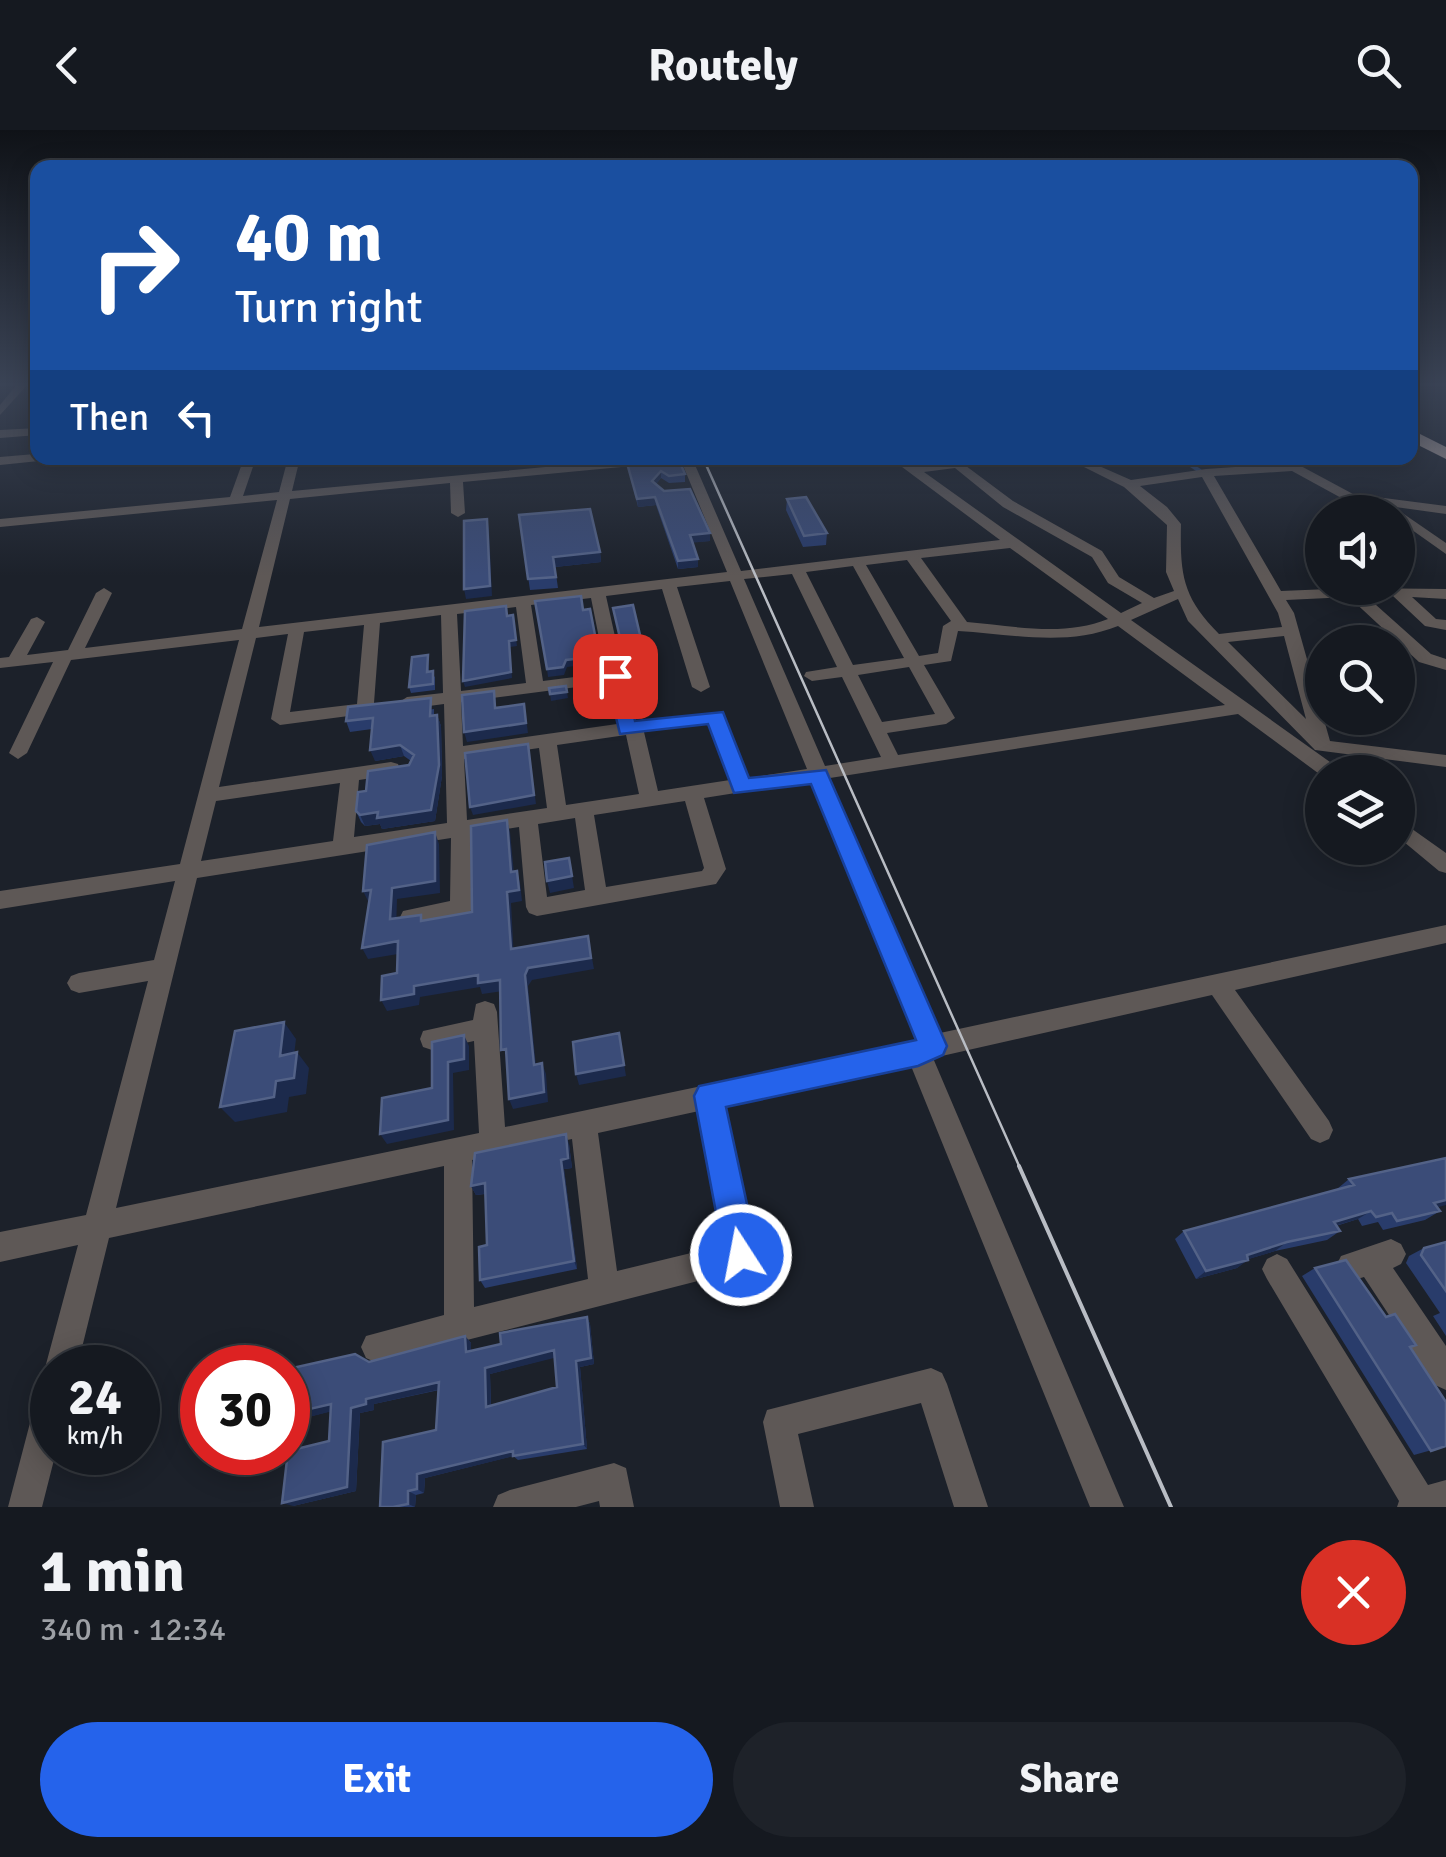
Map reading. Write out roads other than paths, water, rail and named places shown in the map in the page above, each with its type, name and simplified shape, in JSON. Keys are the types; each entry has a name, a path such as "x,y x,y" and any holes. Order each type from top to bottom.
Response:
{"street":[{"path":"0,461 30,458"},
{"path":"235,500 248,465"},
{"path":"67,1345 292,465"},
{"path":"0,524 601,465"},
{"path":"689,465 818,775 1107,1507"},
{"path":"906,465 1307,755"},
{"path":"913,470 950,465"},
{"path":"959,465 1008,504 1098,554 1114,580 1149,601"},
{"path":"1087,465 1129,484 1174,524 1174,572 1194,618 1322,746 1446,761"},
{"path":"1294,465 1347,495"},
{"path":"1129,484 1206,473 1298,467"},
{"path":"1206,473 1276,596 1290,630 1325,755"},
{"path":"456,479 458,514"},
{"path":"681,490 699,488"},
{"path":"1415,510 1446,510"},
{"path":"1415,525 1446,550"},
{"path":"1029,554 1064,534"},
{"path":"8,662 1013,543"},
{"path":"912,555 962,626"},
{"path":"857,562 918,662 946,718 876,729"},
{"path":"798,569 893,763"},
{"path":"668,584 702,687"},
{"path":"598,592 615,676 651,802"},
{"path":"812,676 945,658 951,626 1087,632 1121,621 1149,601 1183,592"},
{"path":"1415,593 1446,594"},
{"path":"18,752 104,594"},
{"path":"1276,596 1305,594"},
{"path":"522,601 535,687"},
{"path":"1366,605 1425,658 1446,665"},
{"path":"1411,605 1431,623 1446,625"},
{"path":"411,917 461,908 449,610"},
{"path":"365,708 373,618"},
{"path":"8,662 37,622"},
{"path":"297,627 280,720 615,676"},
{"path":"1215,639 1290,630"},
{"path":"0,900 1242,708"},
{"path":"454,754 716,716 742,787"},
{"path":"547,740 558,816"},
{"path":"205,796 405,767"},
{"path":"343,848 350,775"},
{"path":"528,821 537,907 708,878 715,869 693,795"},
{"path":"584,812 597,897"},
{"path":"1415,840 1446,865"},
{"path":"0,1247 1446,934"},
{"path":"79,983 161,970"},
{"path":"1219,986 1320,1130"},
{"path":"432,1038 486,1020 493,1142"},
{"path":"377,1348 741,1255 709,1096"},
{"path":"583,1122 604,1290"},
{"path":"458,1149 459,1326"},
{"path":"1371,1260 1446,1374"},
{"path":"1277,1269 1426,1504"},
{"path":"797,1507 779,1422 931,1384 972,1507"},
{"path":"25,1507 33,1475"},
{"path":"510,1507 614,1480 617,1507"}],"waterway":[{"path":"1191,465 1200,471"}],"tram line":[{"path":"706,465 1020,1168"},
{"path":"1019,1166 1171,1507"}]}
